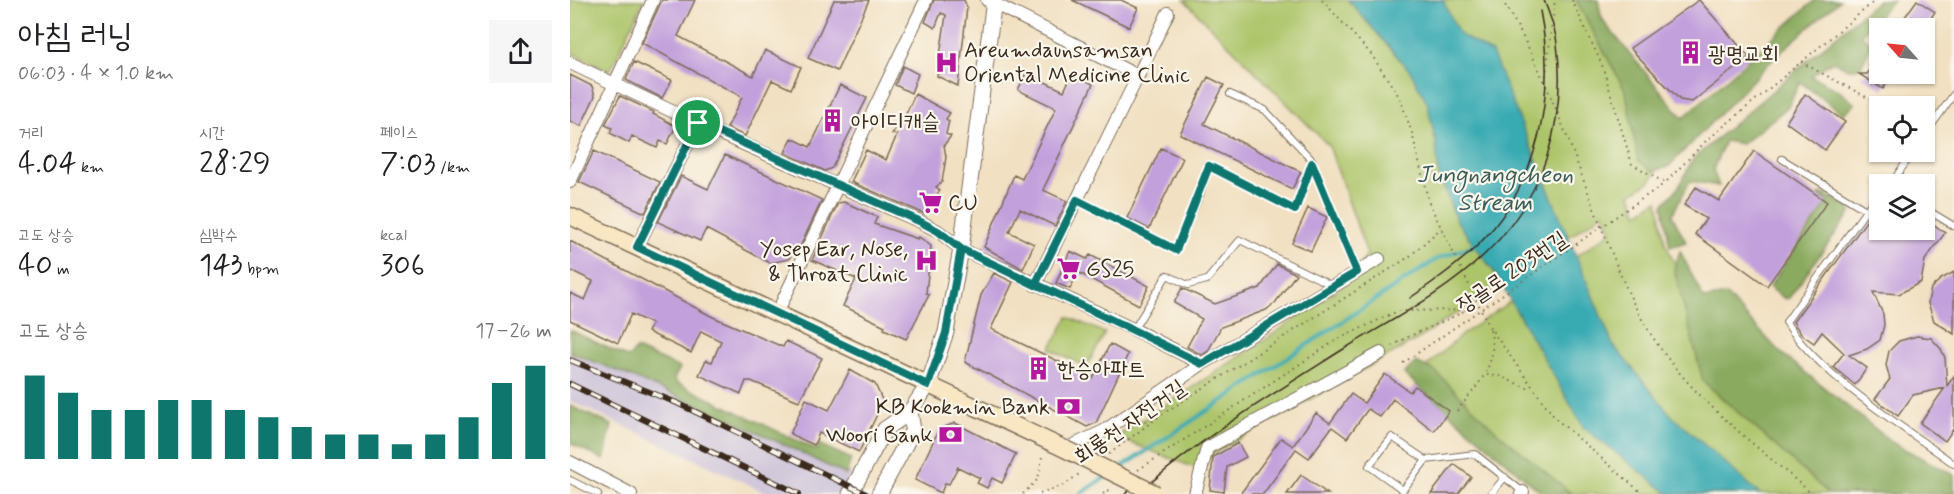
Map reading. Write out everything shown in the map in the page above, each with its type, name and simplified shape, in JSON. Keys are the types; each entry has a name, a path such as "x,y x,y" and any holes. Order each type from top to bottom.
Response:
{"main road":[{"path":"570,216 1156,494"}],"street":[{"path":"570,182 653,0"},
{"path":"777,313 926,0"},
{"path":"850,494 885,429 910,412 928,385 946,333 961,249 991,1 1138,75"},
{"path":"1035,285 1168,13"},
{"path":"570,63 838,187 919,221 938,231 961,249 1133,329 1202,364"},
{"path":"637,247 698,123"},
{"path":"1065,449 1104,431 1202,364 1379,259"},
{"path":"1195,494 1207,448 1381,353"},
{"path":"879,494 913,430 910,412"},
{"path":"570,462 631,494"}],"lane":[{"path":"1230,94 1265,110 1313,161 1357,272"},
{"path":"1935,121 1954,94"},
{"path":"1782,159 1866,210"},
{"path":"1077,200 1176,250 1209,166 1295,210 1312,163"},
{"path":"1869,206 1786,322 1797,341 1858,394 1954,464"},
{"path":"1935,215 1954,226"},
{"path":"1133,329 1167,275 1188,285 1207,280 1240,240 1334,286"},
{"path":"1426,460 1403,490 1369,466 1392,437 1426,460 1475,454 1523,493"},
{"path":"1491,494 1504,477"},
{"path":"570,480 598,494"}],"path":[{"path":"1322,0 1371,54 1396,92 1412,133 1429,203 1490,328 1535,392 1563,425 1643,494"},
{"path":"1502,0 1526,41 1545,82 1621,275 1649,332 1688,384 1812,494"},
{"path":"1545,82 1555,0"},
{"path":"1572,0 1602,65 1632,164 1665,183"},
{"name":"장골로 203번길","path":"1403,363 1665,183 1706,141 1876,0"},
{"path":"1801,62 1869,98"},
{"name":"회룡천 자전거길","path":"1107,456 1161,415 1409,257 1441,228"},
{"name":"회룡천 자전거길","path":"1133,473 1338,339 1398,311 1465,310 1477,304"},
{"path":"1392,346 1411,334 1450,320 1465,310"},
{"path":"1456,411 1487,375 1493,339 1490,328"},
{"path":"1487,375 1499,376 1535,392"},
{"path":"1023,494 1038,479 1042,457"},
{"name":"회룡천 자전거길","path":"1040,494 1064,485 1090,467"},
{"name":"회룡천 자전거길","path":"1104,494 1113,487"}],"shaded area":[{"path":"570,334 853,474 840,494 769,494 570,401"}],"green space":[{"path":"570,0 644,0 610,71 570,52"},
{"path":"1184,0 1591,0 1678,142 1649,182 1631,194 1638,213 1658,200 1665,243 1707,331 1901,494 1561,494 1421,371 1463,334 1611,232 1604,213 1418,339 1224,447 1195,468 1116,437 1259,344 1349,281 1367,254 1329,146"},
{"path":"1576,0 1598,0 1602,20 1683,118 1815,0 1840,0 1776,56 1668,167 1652,171 1638,160 1626,92"},
{"path":"1878,0 1893,0 1877,18 1869,18 1869,26 1861,35 1869,42 1869,49 1861,67 1848,69 1833,61 1811,76 1839,91 1855,104 1843,114 1800,82 1788,107 1742,144 1725,141 1713,170 1719,186 1690,181 1672,215 1686,242 1670,247 1663,205 1678,188 1693,159"},
{"path":"1823,194 1850,207 1851,212 1789,298 1785,299 1769,287 1828,202 1819,195"},
{"path":"1680,251 1704,299 1726,295 1780,352 1893,443 1954,475 1954,494 1829,494 1703,381 1674,269"},
{"path":"1068,317 1105,333 1086,367 1050,349"},
{"path":"570,330 629,358 636,349 680,368 674,379 677,383 817,450 819,444 851,459 846,475 709,410 570,352"},
{"path":"1416,362 1435,371 1496,431 1572,494 1543,494 1404,374"},
{"path":"570,406 612,425 604,460 570,443"}],"water":[{"name":"Jungnangcheon Stream","path":"1348,0 1443,0 1459,34 1492,53 1613,345 1672,416 1760,494 1669,494 1584,428 1494,272 1456,220 1438,171 1436,143 1427,102 1410,71"}],"building":[{"path":"662,0 695,0 678,36 753,76 765,50 801,67 791,89 772,80 745,136 727,128 742,97 642,43"},
{"path":"834,0 869,0 837,71 808,58"},
{"path":"934,0 964,0 967,7 958,86 937,76 946,15 941,13 935,28 925,22"},
{"path":"1072,0 1121,0 1138,8 1129,27"},
{"name":"광명교회","path":"1699,0 1749,57 1692,102 1680,100 1630,48"},
{"path":"1917,0 1935,12 1931,18 1904,18"},
{"path":"634,62 672,80 662,98 626,80"},
{"path":"903,66 918,74 911,93 895,85"},
{"path":"1869,71 1869,80 1859,74 1867,74"},
{"path":"1026,73 1064,91 1072,74 1093,84 1043,190 1067,201 1055,226 1020,209 1009,232 1034,244 1023,269 984,247 1014,175 1022,179 1056,108 1018,90"},
{"path":"570,75 592,86 595,96 581,126 570,121"},
{"path":"1208,77 1224,85 1204,124 1301,172 1292,189 1180,134"},
{"path":"1875,84 1886,84 1883,89"},
{"path":"840,85 867,98 832,168 825,171 785,153 792,138 810,147"},
{"path":"915,94 950,113 946,119 949,121 946,134 951,136 944,145 946,157 942,182 936,187 940,190 925,214 851,182 866,150 886,160 897,135 892,134 898,124 901,125"},
{"path":"1805,94 1845,122 1825,150 1786,122"},
{"path":"620,96 654,112 653,114 676,126 667,144 660,141 657,148 632,136 629,143 610,133 612,128 605,125"},
{"path":"1161,148 1183,158 1149,229 1127,218"},
{"path":"594,151 660,182 645,213 579,182"},
{"path":"1754,151 1827,202 1767,286 1695,234 1706,219 1684,205 1696,187 1719,201"},
{"path":"725,155 822,200 797,253 793,251 789,259 770,263 706,229 700,241 658,222 681,176 708,189"},
{"path":"844,202 877,217 874,224 918,239 919,237 931,246 926,293 929,295 906,339 843,306 856,279 812,260 838,203"},
{"path":"1308,208 1327,217 1311,251 1292,243"},
{"path":"1869,217 1869,240 1935,240 1935,225 1945,233 1925,260 1921,282 1899,294 1873,292 1883,314 1884,325 1880,340 1867,349 1849,355 1867,368 1855,385 1833,367 1844,353 1822,332 1814,343 1801,334 1793,322"},
{"path":"570,241 713,317 783,347 786,341 822,358 799,401 751,381 746,381 741,394 699,375 706,360 712,362 721,341 701,331 691,353 648,332 652,324 631,314 618,343 570,320 570,293 585,300 593,281 570,270"},
{"path":"1070,251 1087,259 1090,255 1149,286 1139,305 1078,272 1070,289 1056,283"},
{"path":"1277,264 1296,274 1275,303 1266,310 1221,327 1208,351 1202,355 1187,347 1202,319 1174,303 1182,288 1215,304 1260,288"},
{"path":"1954,272 1954,334 1934,321 1928,303 1931,288"},
{"path":"994,273 1013,282 991,329 1093,378 1110,344 1128,354 1096,423 1087,427 965,362 981,295"},
{"path":"1917,336 1931,338 1941,349 1945,358 1947,386 1954,376 1954,428 1945,441 1920,423 1945,388 1913,395 1898,416 1875,399 1890,379 1886,365 1889,351 1899,341"},
{"path":"850,370 875,384 883,402 859,452 819,433 814,445 790,434 806,399 829,410"},
{"path":"1385,374 1410,392 1415,386 1449,411 1434,431 1393,399 1380,417 1368,409 1347,438 1332,427 1309,458 1296,449 1263,494 1240,494 1281,438 1293,446 1316,413 1330,423 1351,394 1364,403"},
{"path":"955,423 1016,454 1002,483 992,478 987,488 977,483 980,478 958,467 949,484 945,483 941,493 915,480 939,429"},
{"path":"1238,443 1246,457 1227,467 1224,492 1210,490 1213,457"},
{"path":"1454,464 1471,477 1458,494 1431,494"},
{"path":"1301,475 1328,494 1287,494"}],"waterway":[{"path":"1119,469 1437,259 1477,244"},
{"path":"1080,494 1107,476"}],"tram line":[{"path":"1138,494 1186,454 1237,418 1452,282 1485,254 1505,232 1522,209 1536,184 1554,130 1558,102 1557,44 1554,27 1544,0"},
{"path":"1410,298 1475,248 1497,224 1515,197 1538,138 1544,107 1545,43 1540,11"},
{"path":"1125,494 1142,480"}],"railway":[{"path":"570,360 677,403 866,494"},
{"path":"570,384 799,494"}],"place":[{"name":"광명교회","path":"1690,53"},
{"name":"Areumdaunsamsan Oriental Medicine Clinic","path":"946,62"},
{"name":"아이디캐슬","path":"833,121"},
{"name":"CU","path":"930,202"},
{"name":"Yosep Ear, Nose, & Throat Clinic","path":"926,261"},
{"name":"GS25","path":"1068,268"},
{"name":"한승아파트","path":"1039,368"},
{"name":"KB Kookmin Bank","path":"1068,406"},
{"name":"Woori Bank","path":"951,434"}],"route":[{"path":"698,123 637,247 928,385 946,333 961,249 1035,285 1133,329 1202,364 1357,272 1312,163 1295,210 1209,166 1200,195 1176,250 1077,200 1035,285 961,249 938,231 919,221 698,123"}]}
